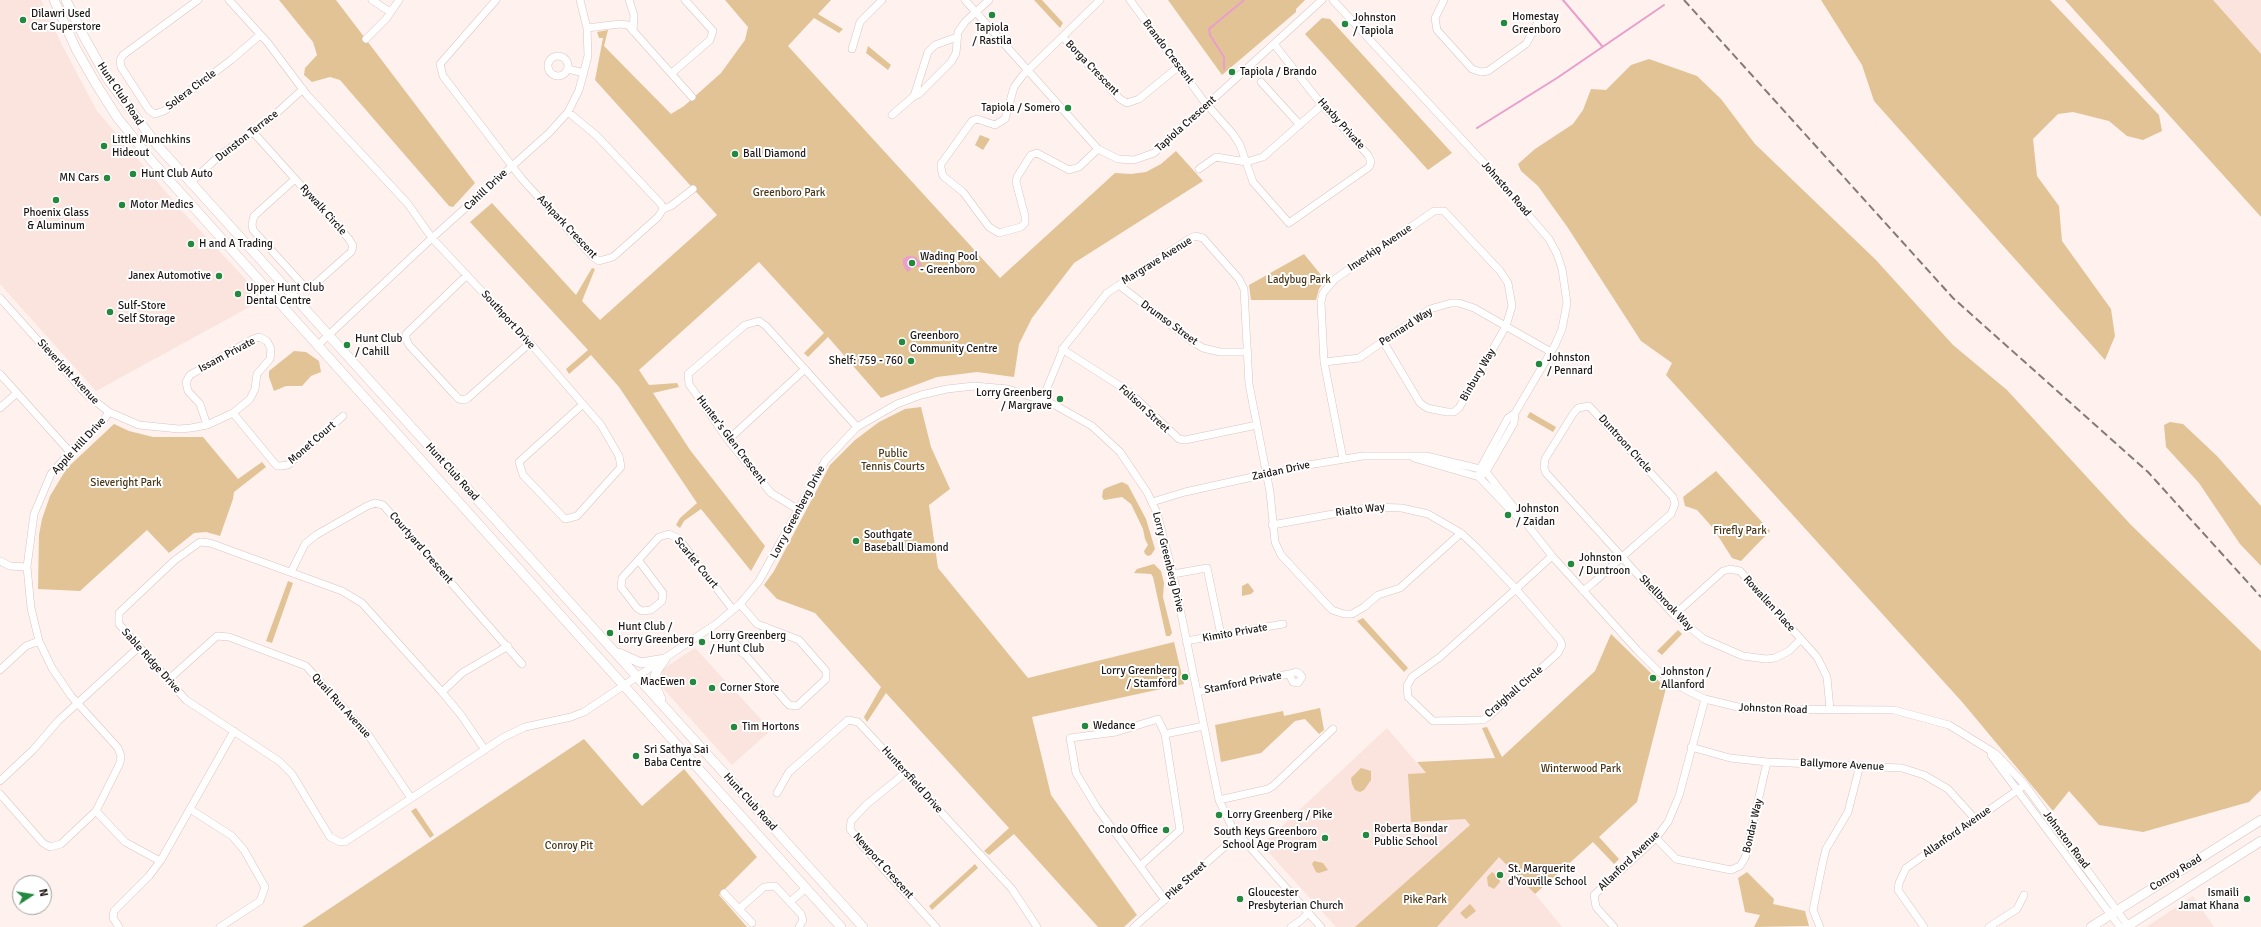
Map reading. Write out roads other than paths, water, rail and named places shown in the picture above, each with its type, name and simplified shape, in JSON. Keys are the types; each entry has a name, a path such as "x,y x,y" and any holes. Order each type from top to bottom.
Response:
{"main road":[{"name":"Hunt Club Road","path":"54,0 81,59 124,127 160,170 841,927"},
{"name":"Hunt Club Road","path":"66,0 86,41 114,90 145,130 190,183 863,927"},
{"path":"610,647 637,663 649,663 665,659"},
{"path":"665,659 657,670 655,681 657,691 665,708"},
{"name":"Conroy Road","path":"2091,927 2261,820"},
{"name":"Conroy Road","path":"2126,927 2261,841"}],"street":[{"name":"Solera Circle","path":"198,0 123,55 120,60 121,66 149,110 155,114 164,111 231,60 260,34"},
{"path":"229,0 260,34 303,89 408,204 432,238"},
{"path":"372,0 390,12"},
{"path":"366,39 386,19 400,0"},
{"path":"496,0 440,64 443,76 512,165"},
{"name":"Cahill Drive","path":"318,346 432,238 549,133 568,112 584,73 588,56 587,28 580,0"},
{"path":"629,0 634,15 633,31"},
{"path":"672,73 710,40 713,30 685,0"},
{"path":"852,49 860,22 882,0"},
{"name":"Tapiola Crescent","path":"965,0 1098,148 1118,159 1134,160 1147,157 1154,153 1322,0"},
{"path":"892,115 914,96 919,94 951,62 956,53 957,37 965,22 989,0"},
{"path":"1098,148 1079,167 1069,170 1037,153 1031,155 1017,177 1016,182 1025,216 1025,223 1021,227 999,233 989,227 963,192 943,176 941,164 972,121 977,119 995,125 1006,119 1014,87 1028,69 1100,0"},
{"name":"Brando Crescent","path":"1130,0 1207,105 1240,144 1253,182 1289,223"},
{"name":"Johnston Road","path":"1334,0 1484,164 1549,239 1562,269 1567,303 1562,329 1551,352 1515,412 1508,418 1479,477 1534,533"},
{"path":"1444,0 1435,18 1437,30 1472,69 1481,72 1488,71 1526,44 1538,22"},
{"path":"587,28 620,24 628,25 692,97"},
{"path":"914,96 928,52 935,45 957,37"},
{"name":"Borga Crescent","path":"1063,37 1120,99 1127,103 1138,99 1178,67"},
{"name":"Haxby Private","path":"1274,44 1322,105 1368,155 1371,162 1369,167 1289,223"},
{"path":"568,69 584,73"},
{"path":"1261,82 1300,125"},
{"name":"Dunston Terrace","path":"190,183 218,157 253,132 303,89"},
{"path":"1199,169 1216,157 1246,162 1264,157 1322,105"},
{"path":"568,112 597,136 661,204 663,209"},
{"name":"Rywalk Circle","path":"253,132 295,179 353,246 351,252 316,284 310,287 303,285 253,230 252,224 254,216 295,179"},
{"name":"Ashpark Crescent","path":"512,165 522,179 598,261 612,258 658,217 663,209 671,206 693,189"},
{"name":"Inverkip Avenue","path":"1342,459 1324,362 1321,302 1326,287 1434,211 1444,211 1504,276 1511,290 1512,306 1506,326"},
{"name":"Margrave Avenue","path":"1042,400 1062,349 1095,306 1118,285 1188,239 1195,236 1203,238 1239,279 1244,289 1249,384 1267,474 1270,492 1272,526 1278,550 1326,605 1332,610 1344,614 1357,612 1378,595 1400,588 1461,533"},
{"name":"Southport Drive","path":"432,238 530,343 582,405 601,425 619,456 621,467 577,516 564,519 523,475 519,462 582,405"},
{"path":"467,275 406,334 406,339 409,345 454,394 459,399 464,400 468,398 530,343"},
{"name":"Drumso Street","path":"1118,285 1203,348 1220,352 1248,352"},
{"name":"Sieveright Avenue","path":"0,298 86,394 109,412 139,425 179,429 207,424 233,413 244,406 255,389"},
{"name":"Pennard Way","path":"1324,362 1359,358 1430,309 1451,304 1466,305 1551,352"},
{"name":"Hunter's Glen Crescent","path":"799,510 771,493 728,440 689,384 688,374 744,325 759,321 766,326 857,427"},
{"name":"Binbury Way","path":"1383,341 1420,404 1427,408 1454,412 1459,408 1506,326"},
{"name":"Issam Private","path":"207,424 204,412 188,391 186,382 190,374 259,337 267,341 272,354 267,363 257,374 255,389"},
{"name":"Folison Street","path":"1062,349 1128,391 1179,439 1185,440 1257,425"},
{"path":"728,440 805,369"},
{"path":"0,374 70,452"},
{"name":"Lorry Greenberg Drive","path":"624,686 716,624 740,604 762,577 825,461 857,427 900,402 947,389 992,387 1008,389 1042,400 1067,410 1098,432 1124,458 1152,502 1162,531 1173,574 1219,800 1230,824 1321,927"},
{"path":"0,408 17,393"},
{"name":"Duntroon Circle","path":"1583,591 1622,557 1671,514 1675,504 1673,498 1593,408 1583,406 1573,414 1545,459 1544,468 1622,557"},
{"name":"Apple Hill Drive","path":"0,794 43,843 50,847 60,844 96,811 122,756 118,748 77,703 52,668 39,641 31,608 27,568 30,534 34,514 41,493 51,474 70,452 103,421 109,412"},
{"name":"Monet Court","path":"233,413 274,463 280,466 288,465 343,416"},
{"name":"Zaidan Drive","path":"1152,502 1185,492 1267,474 1342,459 1378,455 1412,457 1426,456 1483,471"},
{"name":"Zaidan Drive","path":"1412,457 1425,463 1479,477"},
{"name":"Johnston Road","path":"1483,471 1552,556 1658,671 1686,690 1705,699 1746,709 1894,710 1918,715 1949,725 1980,743 2004,761 2025,785 2114,912"},
{"name":"Courtyard Crescent","path":"292,572 305,544 316,535 367,506 375,503 382,505 508,646 522,664"},
{"name":"Rialto Way","path":"1272,526 1355,509 1388,506 1428,514 1461,533 1516,588"},
{"name":"Scarlet Court","path":"639,561 663,593 662,601 647,611 637,608 621,587 622,578 663,534 675,536 733,610"},
{"name":"Sable Ridge Drive","path":"484,750 461,715 442,692 362,603 342,591 292,572 210,543 200,542 175,560 119,613 119,624 168,680 196,708 268,752 288,770 330,837 340,842 348,841 484,750 525,727 571,717 584,712 624,686"},
{"name":"Craighall Circle","path":"1516,588 1560,640 1562,645 1558,653 1483,720 1433,721 1428,718 1408,697 1407,686 1412,677 1440,658 1516,588 1552,556"},
{"name":"Shellbrook Way","path":"1622,557 1674,615 1693,632 1727,651 1750,657 1766,659 1780,656 1790,651 1801,639"},
{"path":"0,561 10,566 27,568"},
{"path":"1173,574 1207,568 1221,636"},
{"name":"Rowallen Place","path":"1674,615 1723,571 1734,569 1740,572 1817,657 1825,670 1828,683 1830,710"},
{"path":"727,634 789,705 797,706 826,679 826,671 799,640 757,624 740,604"},
{"name":"Kimito Private","path":"1186,641 1283,624"},
{"path":"742,653 760,636 766,627"},
{"name":"Quail Run Avenue","path":"168,680 217,636 229,637 306,666 370,736 411,798"},
{"path":"0,670 26,646 39,641"},
{"path":"442,692 462,673 508,646"},
{"path":"0,781 33,750 58,721 139,647"},
{"name":"Stamford Private","path":"1197,692 1289,674"},
{"name":"Allanford Avenue","path":"1614,927 1596,907 1594,895 1656,838 1668,822 1674,808 1705,699"},
{"path":"1140,866 1180,830 1165,734 1158,719 1116,732 1070,738 1076,773 1097,808 1165,900"},
{"name":"Huntersfield Drive","path":"777,793 789,772 848,720 858,722 1012,889 1037,927"},
{"path":"1165,734 1204,726"},
{"path":"1219,800 1273,786 1333,729"},
{"path":"119,927 113,918 114,911 149,876 160,861 234,731"},
{"name":"Johnston Road","path":"1980,743 2000,765 2126,927"},
{"name":"Ballymore Avenue","path":"1692,747 1730,758 1767,762 1902,768 1924,775 1948,789 1975,819"},
{"name":"Bondar Way","path":"1656,838 1676,859 1731,870 1740,866 1746,858 1767,762"},
{"path":"1820,927 1813,910 1822,861 1826,849 1848,812 1860,766"},
{"name":"Newport Crescent","path":"905,773 866,805 851,821 850,829 860,843 936,927"},
{"name":"Allanford Avenue","path":"1924,927 1898,890 1906,868 2025,785"},
{"path":"190,809 232,836 264,883 265,892 260,901 220,927"},
{"path":"96,811 125,842 160,861"},
{"name":"Pike Street","path":"1134,927 1239,834"},
{"path":"739,909 764,887 771,885 777,888 801,914 802,920 799,927"},
{"path":"790,902 806,888"},
{"path":"724,893 752,923"},
{"path":"1989,927 2017,909 2024,895"},
{"path":"1291,927 1308,913"}],"waterway":[{"path":"1224,69 1224,57 1210,35 1209,29 1244,0"},
{"path":"1563,0 1602,46"},
{"path":"1477,128 1557,78 1664,5"}],"railway":[{"path":"1684,0 1953,298 2148,472 2261,597"}],"place":[{"name":"Tapiola / Rastila","path":"992,15"},
{"name":"Dilawri Used Car Superstore","path":"23,20"},
{"name":"Homestay Greenboro","path":"1504,23"},
{"name":"Johnston / Tapiola","path":"1345,24"},
{"name":"Tapiola / Brando","path":"1232,72"},
{"name":"Tapiola / Somero","path":"1068,108"},
{"name":"Little Munchkins Hideout","path":"104,146"},
{"name":"Ball Diamond","path":"735,154"},
{"name":"Hunt Club Auto","path":"133,174"},
{"name":"MN Cars","path":"107,178"},
{"name":"Phoenix Glass & Aluminum","path":"56,200"},
{"name":"Motor Medics","path":"122,205"},
{"name":"H and A Trading","path":"191,244"},
{"name":"Wading Pool - Greenboro","path":"912,263"},
{"name":"Janex Automotive","path":"219,276"},
{"name":"Upper Hunt Club Dental Centre","path":"238,294"},
{"name":"Sulf-Store Self Storage","path":"110,312"},
{"name":"Greenboro Community Centre","path":"902,342"},
{"name":"Hunt Club / Cahill","path":"347,345"},
{"name":"Shelf: 759 - 760","path":"911,361"},
{"name":"Johnston / Pennard","path":"1539,364"},
{"name":"Lorry Greenberg / Margrave","path":"1060,399"},
{"name":"Johnston / Zaidan","path":"1508,515"},
{"name":"Southgate Baseball Diamond","path":"856,541"},
{"name":"Johnston / Duntroon","path":"1571,564"},
{"name":"Hunt Club / Lorry Greenberg","path":"610,633"},
{"name":"Lorry Greenberg / Hunt Club","path":"702,642"},
{"name":"Lorry Greenberg / Stamford","path":"1185,677"},
{"name":"Johnston / Allanford","path":"1653,678"},
{"name":"MacEwen","path":"693,682"},
{"name":"Corner Store","path":"712,688"},
{"name":"Wedance","path":"1085,726"},
{"name":"Tim Hortons","path":"734,727"},
{"name":"Sri Sathya Sai Baba Centre","path":"636,756"},
{"name":"Lorry Greenberg / Pike","path":"1219,815"},
{"name":"Condo Office","path":"1166,830"},
{"name":"Roberta Bondar Public School","path":"1366,835"},
{"name":"South Keys Greenboro School Age Program","path":"1325,838"},
{"name":"St. Marguerite d'Youville School","path":"1500,875"},
{"name":"Gloucester Presbyterian Church","path":"1240,899"},
{"name":"Ismaili Jamat Khana","path":"2247,899"}],"park label":[{"name":"Greenboro Park","path":"789,193"},
{"name":"Ladybug Park","path":"1299,280"},
{"name":"Public Tennis Courts","path":"893,460"},
{"name":"Sieveright Park","path":"126,483"},
{"name":"Firefly Park","path":"1740,531"},
{"name":"Winterwood Park","path":"1581,769"},
{"name":"Conroy Pit","path":"569,846"},
{"name":"Pike Park","path":"1425,900"}]}
